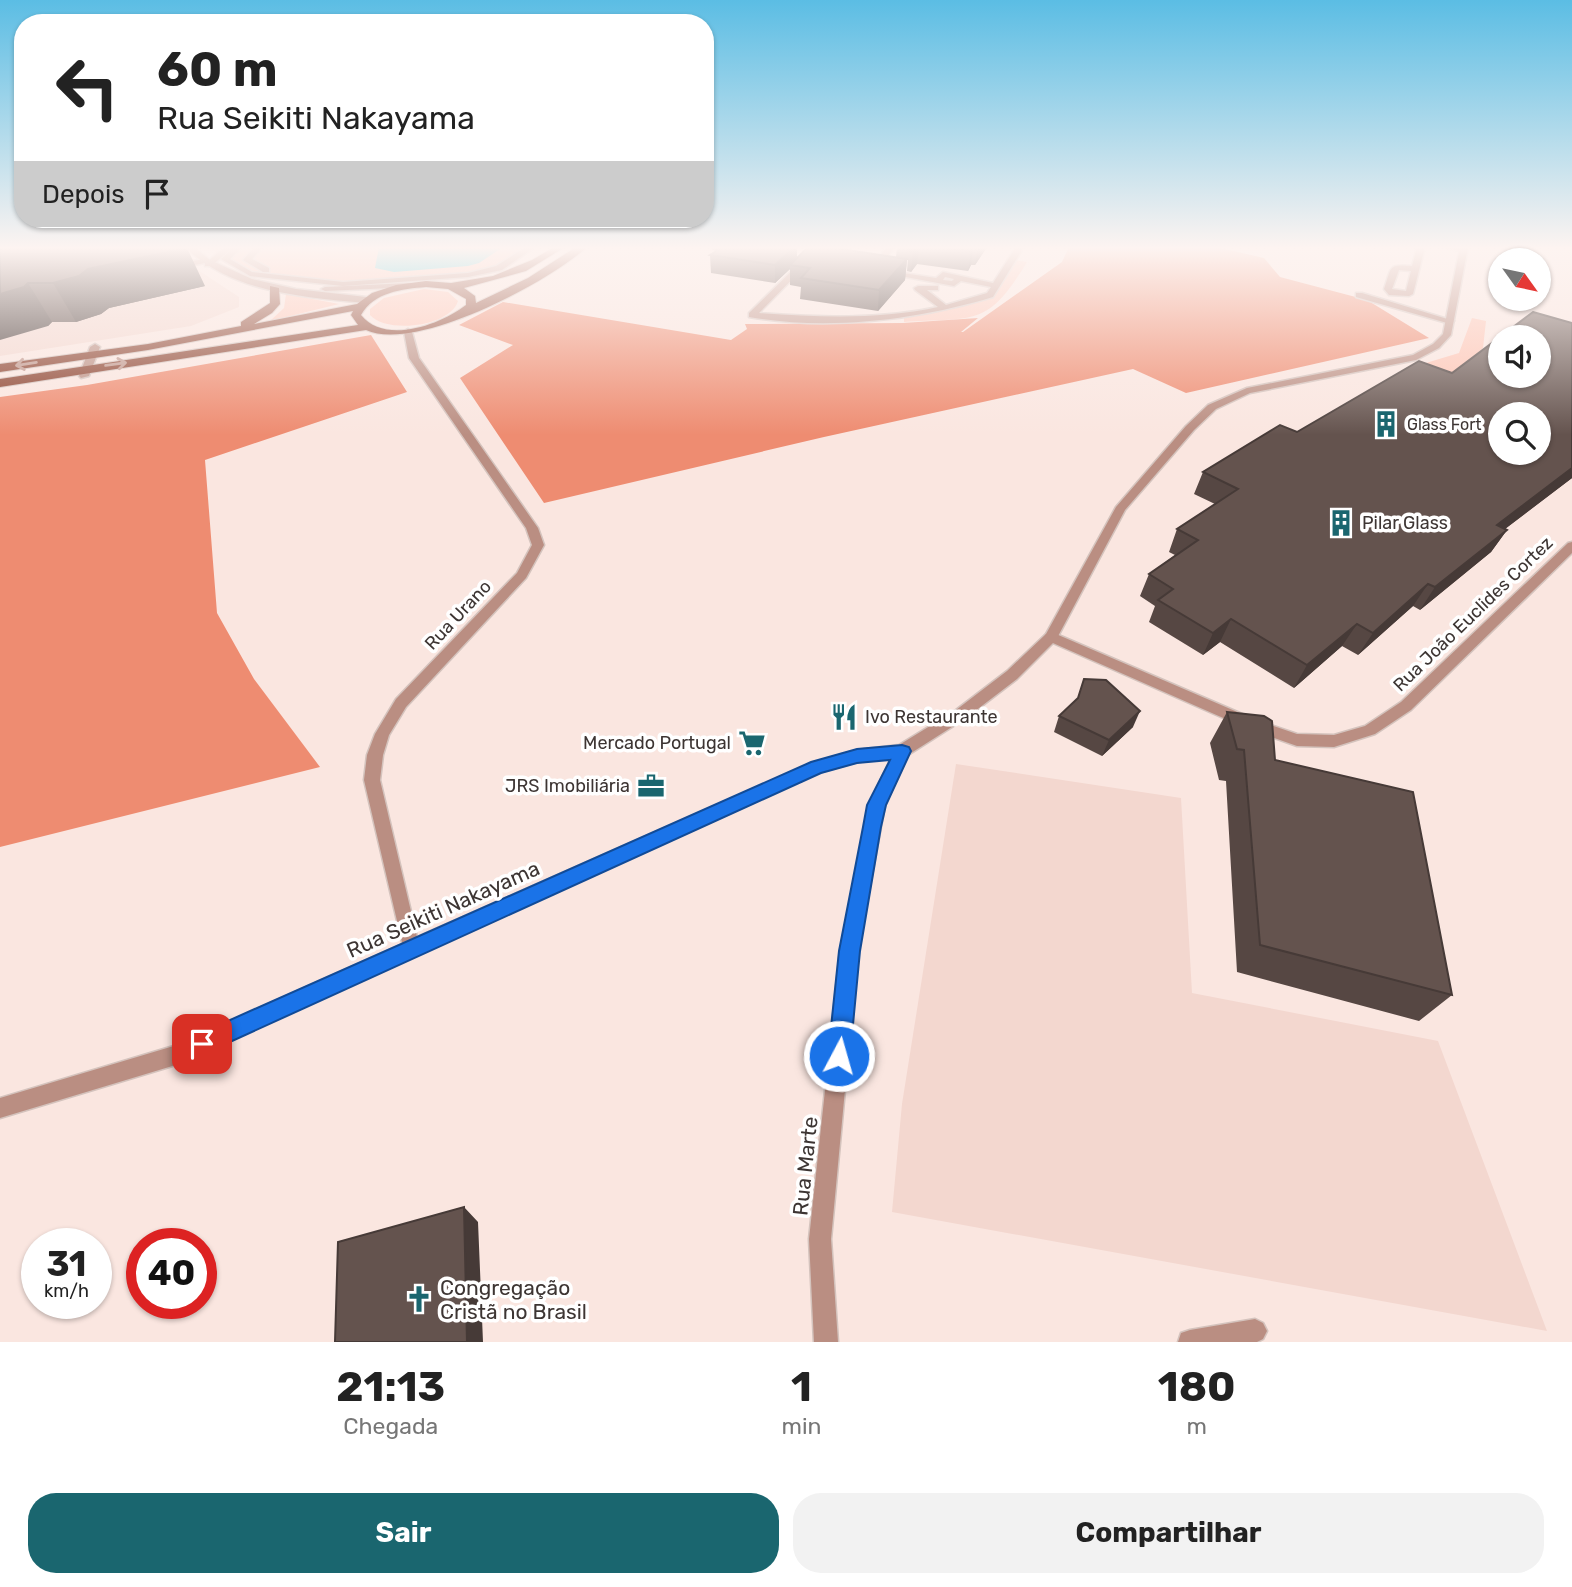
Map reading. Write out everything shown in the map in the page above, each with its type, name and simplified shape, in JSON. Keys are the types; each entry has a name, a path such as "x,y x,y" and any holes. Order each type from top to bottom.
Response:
{"main road":[{"path":"231,331 269,310"},
{"path":"0,368 93,350 148,347 335,310"},
{"path":"359,310 356,315 358,322 367,327 385,332 408,332 440,326 472,310"},
{"path":"463,314 467,310"},
{"path":"0,383 367,327"}],"street":[{"path":"757,310 752,315 802,319 902,318 939,310"},
{"path":"1410,310 1450,321"},
{"path":"902,751 961,714 1012,675 1051,637 1120,509 1190,428 1212,407 1247,391 1416,357 1447,335 1452,310"},
{"name":"Rua Urano","path":"408,332 414,358 533,528 538,545 522,575 401,704 382,734 375,755 372,780 411,948"},
{"path":"86,372 93,350"},
{"name":"Rua João Euclides Cortez","path":"1051,637 1251,724 1297,740 1334,741 1370,730 1406,706 1572,546"},
{"name":"Rua Seikiti Nakayama","path":"0,1108 179,1054 817,767 857,756 902,751"},
{"name":"Rua Marte","path":"826,1342 820,1239 849,951 877,805 902,751"},
{"path":"1190,1342 1255,1331"}],"shaded area":[{"path":"0,310 232,310 191,326 0,356"},
{"path":"282,310 316,310 270,321"},
{"path":"370,310 453,310 431,322 403,326 378,321 370,315"},
{"path":"488,310 549,310 731,340 747,329 745,324 903,323 978,318 963,332 995,310 1383,310 1429,338 1186,393 1133,369 824,437 544,503 460,378 513,345 459,325"},
{"path":"943,310 988,310 977,315 948,320 904,322 904,318"},
{"path":"1472,318 1486,321 1483,348 1462,369 1427,384 1406,369 1459,353"},
{"path":"371,335 407,392 205,460 217,613 254,679 320,767 0,847 0,397 87,385"},
{"path":"956,764 1181,798 1192,993 1438,1041 1547,1331 892,1212 902,1104"}],"building":[{"path":"1533,312 1572,323 1572,468 1497,525 1507,530 1435,587 1428,584 1373,633 1357,624 1307,665 1231,619 1213,633 1158,600 1173,589 1149,574 1198,540 1177,529 1238,489 1203,472 1280,425 1297,432 1419,361 1452,373 1488,346 1488,388 1551,388 1551,325 1516,325"},
{"path":"1084,679 1106,680 1140,711 1109,740 1059,716 1078,698"},
{"path":"1227,712 1264,716 1272,721 1275,760 1413,792 1452,995 1260,945 1244,750 1237,749"},
{"name":"Congregação Cristã no Brasil","path":"464,1207 467,1342 335,1342 338,1242"}],"place":[{"name":"Glass Fort","path":"1386,424"},
{"name":"Pilar Glass","path":"1341,523"},
{"name":"Ivo Restaurante","path":"844,717"},
{"name":"Mercado Portugal","path":"752,743"},
{"name":"JRS Imobiliária","path":"651,786"},
{"name":"Congregação Cristã no Brasil","path":"419,1299"}],"route":[{"path":"202,1044 817,767 857,756 902,751 877,805 872,827 849,951 839,1056"}]}
